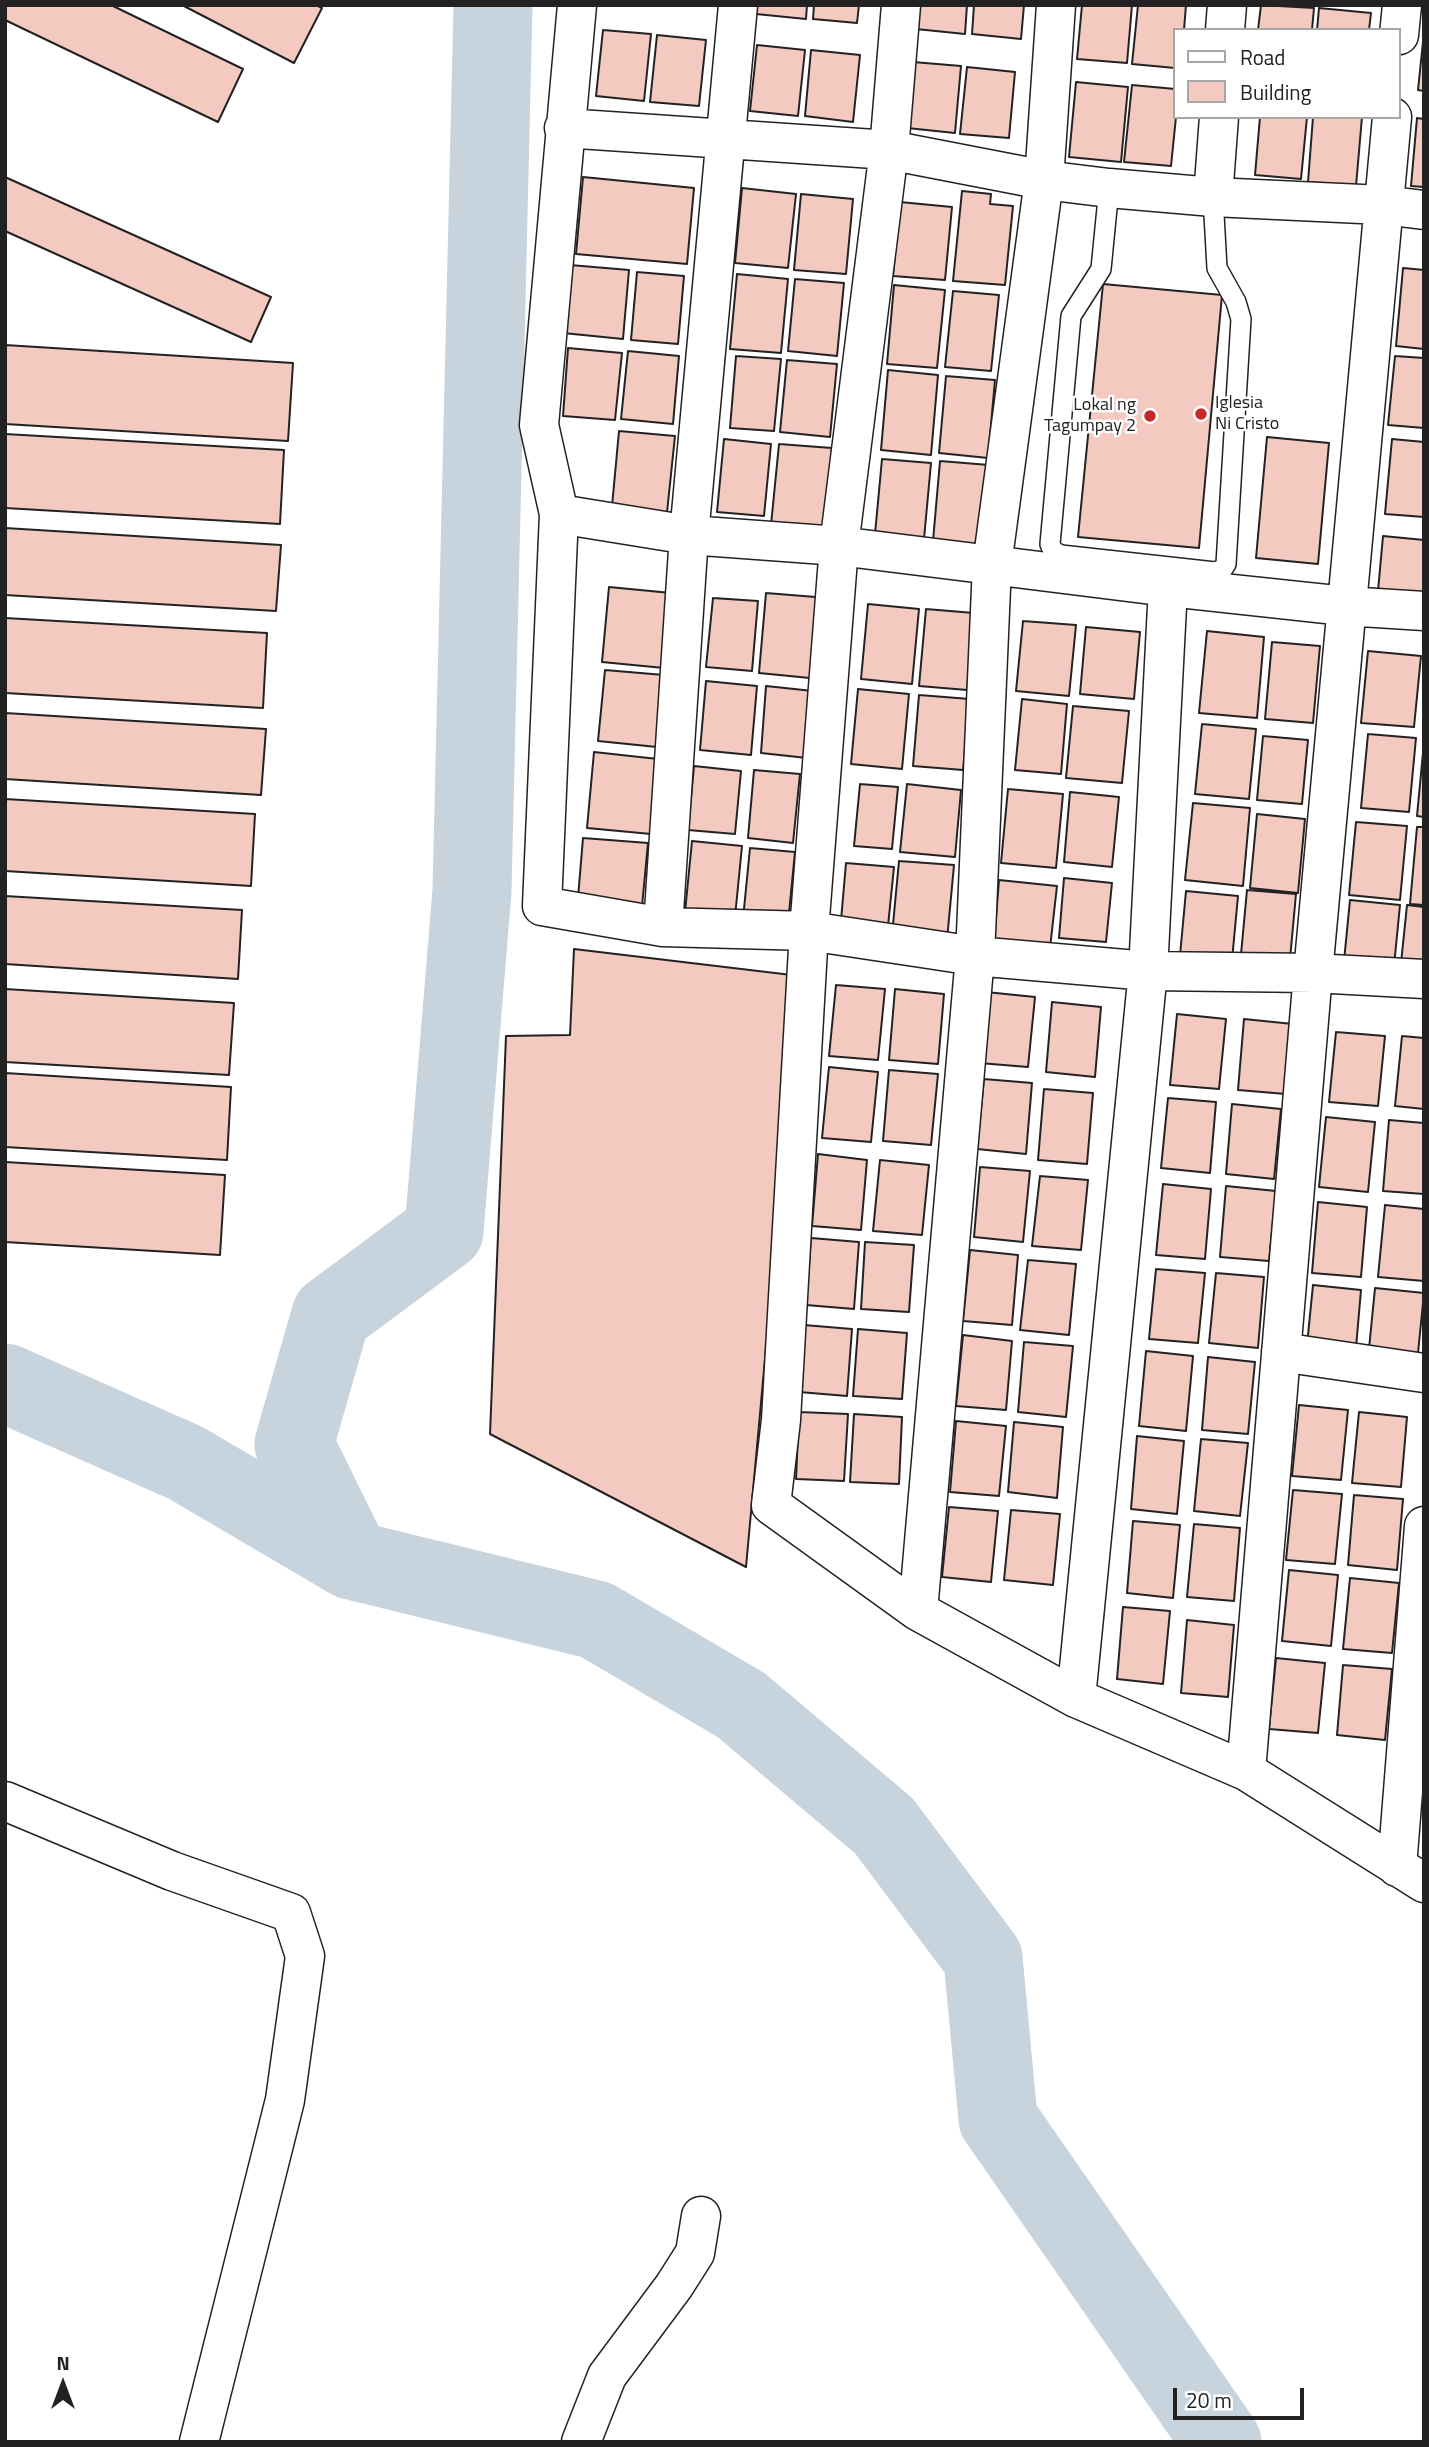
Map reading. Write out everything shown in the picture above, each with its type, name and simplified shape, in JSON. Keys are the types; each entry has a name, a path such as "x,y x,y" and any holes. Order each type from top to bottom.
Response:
{"street":[{"path":"577,5 539,425 559,514 542,906 663,927 809,931 975,956 1148,971 1424,979"},
{"path":"663,927 689,535 728,139 738,5"},
{"path":"901,5 889,150 839,546 809,931 781,1420 771,1505 918,1611 1076,1698 1246,1771 1410,1875"},
{"path":"918,1611 975,956 992,565 1044,180 1056,5"},
{"path":"1225,28 1227,5"},
{"path":"1400,28 1402,5"},
{"path":"1213,197 1219,119"},
{"path":"1246,1771 1345,606 1392,119"},
{"path":"564,128 889,150 1044,180 1109,188 1213,197 1383,205 1424,210"},
{"path":"559,514 689,535 839,546 1168,587 1345,606 1424,611"},
{"path":"1076,1698 1148,971 1168,587"},
{"path":"1281,1352 1424,1373"},
{"path":"1410,1875 1424,1526"},
{"path":"5,1801 172,1871 291,1913 304,1956 285,2100 199,2442"},
{"path":"581,2442 607,2376 674,2286 695,2253 701,2216"}],"lane":[{"path":"1109,188 1101,269 1071,316 1050,544 1053,551 1062,555 1215,572 1222,570 1226,564 1241,318 1236,302 1217,268 1213,197"}],"building":[{"path":"5,5 111,5 243,69 218,122 5,20"},
{"path":"182,5 316,5 322,8 294,63"},
{"path":"757,5 807,5 806,19 756,14"},
{"path":"814,5 859,5 857,23 813,19"},
{"path":"918,5 967,5 965,34 916,29"},
{"path":"974,5 1024,5 1021,39 972,34"},
{"path":"1082,5 1132,5 1127,63 1077,59"},
{"path":"1138,5 1186,5 1184,28 1174,28 1174,68 1132,64"},
{"path":"1261,5 1314,8 1312,28 1258,28"},
{"path":"1319,8 1371,13 1369,28 1317,28"},
{"path":"603,30 651,34 644,101 596,96"},
{"path":"1424,32 1424,91 1418,90"},
{"path":"657,35 706,40 699,106 650,102"},
{"path":"757,45 805,50 798,116 750,111"},
{"path":"811,50 860,55 853,122 805,116"},
{"path":"913,62 961,66 955,133 907,128"},
{"path":"967,67 1015,72 1009,138 960,134"},
{"path":"1076,82 1128,87 1121,162 1069,157"},
{"path":"1132,85 1174,89 1176,119 1171,166 1124,162"},
{"path":"1417,118 1424,119 1424,187 1411,186"},
{"path":"1260,119 1307,119 1301,179 1255,175"},
{"path":"1313,119 1362,119 1356,186 1308,182"},
{"path":"5,177 271,297 251,342 5,231"},
{"path":"583,177 694,188 687,264 576,254"},
{"path":"742,188 796,194 788,268 735,263"},
{"path":"962,191 991,194 990,204 1013,206 1005,285 953,281"},
{"path":"801,194 853,199 846,274 794,270"},
{"path":"900,202 952,207 945,280 893,276"},
{"path":"570,265 629,270 623,339 563,333"},
{"path":"1403,268 1424,270 1424,349 1396,346"},
{"path":"637,272 684,276 678,344 631,340"},
{"path":"737,274 788,279 781,353 730,349"},
{"path":"795,279 844,283 837,356 788,351"},
{"name":"Lokal ng Tagumpay 2","path":"1103,284 1222,295 1199,548 1078,537"},
{"path":"894,285 945,290 937,368 887,364"},
{"path":"953,291 999,295 991,371 945,367"},
{"path":"5,345 293,363 288,441 5,424"},
{"path":"568,348 622,353 615,420 563,416"},
{"path":"628,351 679,356 673,424 621,419"},
{"path":"736,356 781,359 774,431 730,428"},
{"path":"1395,356 1424,358 1424,428 1388,425"},
{"path":"787,360 837,364 830,437 780,432"},
{"path":"888,370 938,375 931,455 881,450"},
{"path":"946,376 995,380 988,458 939,453"},
{"path":"619,431 675,436 666,522 611,517"},
{"path":"5,434 284,450 280,524 5,508"},
{"path":"1267,437 1329,443 1318,564 1256,558"},
{"path":"724,439 771,444 764,516 717,512"},
{"path":"1392,439 1424,442 1424,517 1385,514"},
{"path":"779,444 832,448 825,530 771,525"},
{"path":"882,459 931,463 924,539 875,534"},
{"path":"940,461 989,465 981,545 933,541"},
{"path":"5,528 281,545 276,611 5,595"},
{"path":"1383,536 1424,540 1424,606 1377,602"},
{"path":"609,587 671,593 664,668 602,662"},
{"path":"766,593 828,598 820,679 759,673"},
{"path":"713,598 758,601 752,671 706,667"},
{"path":"868,604 919,609 912,684 861,679"},
{"path":"926,609 974,613 967,690 919,686"},
{"path":"5,618 267,633 263,708 5,693"},
{"path":"1023,621 1076,625 1069,696 1016,691"},
{"path":"1086,627 1140,632 1134,699 1080,694"},
{"path":"1207,631 1264,637 1257,718 1199,713"},
{"path":"1272,642 1320,646 1313,723 1265,719"},
{"path":"1368,651 1421,656 1414,727 1361,723"},
{"path":"605,670 664,675 657,747 598,741"},
{"path":"706,681 757,686 751,755 700,750"},
{"path":"766,686 813,691 807,758 761,753"},
{"path":"858,689 909,694 902,769 851,764"},
{"path":"919,695 970,699 963,770 913,766"},
{"path":"1022,699 1067,704 1061,774 1015,770"},
{"path":"1073,706 1129,711 1122,783 1066,778"},
{"path":"5,713 266,729 261,795 5,779"},
{"path":"1202,724 1256,729 1249,799 1195,794"},
{"path":"1368,734 1416,738 1409,812 1361,808"},
{"path":"1263,736 1308,740 1302,804 1257,800"},
{"path":"1424,742 1424,817 1417,816"},
{"path":"594,752 658,759 651,834 587,828"},
{"path":"694,766 741,771 735,834 688,830"},
{"path":"754,770 800,774 793,843 748,838"},
{"path":"860,784 898,787 892,849 854,846"},
{"path":"907,784 961,790 955,857 900,852"},
{"path":"1008,789 1063,794 1056,868 1001,863"},
{"path":"1070,792 1119,797 1112,867 1064,862"},
{"path":"5,799 255,814 251,886 5,871"},
{"path":"1193,803 1250,808 1243,886 1185,880"},
{"path":"1257,814 1305,819 1298,893 1250,888"},
{"path":"1356,822 1407,826 1400,900 1349,895"},
{"path":"1417,827 1424,827 1424,905 1410,904"},
{"path":"583,838 648,843 641,917 577,910"},
{"path":"692,841 742,846 735,917 685,912"},
{"path":"750,848 795,852 788,923 743,919"},
{"path":"899,861 954,865 947,940 892,935"},
{"path":"846,863 894,867 887,936 840,932"},
{"path":"1064,878 1112,883 1106,942 1059,938"},
{"path":"999,880 1057,886 1050,948 994,942"},
{"path":"1247,890 1296,894 1289,970 1240,965"},
{"path":"1186,891 1238,896 1231,971 1179,966"},
{"path":"5,896 242,910 238,979 5,964"},
{"path":"1350,900 1400,905 1393,976 1343,971"},
{"path":"1407,905 1424,907 1424,976 1400,973"},
{"path":"574,949 800,976 746,1567 490,1434 506,1036 570,1035"},
{"path":"836,985 885,989 878,1060 829,1056"},
{"path":"5,989 234,1003 229,1075 5,1062"},
{"path":"895,989 944,994 938,1064 889,1060"},
{"path":"986,992 1035,997 1028,1067 979,1063"},
{"path":"1052,1002 1101,1007 1095,1077 1046,1072"},
{"path":"1177,1014 1226,1019 1219,1089 1170,1085"},
{"path":"1244,1019 1293,1024 1286,1094 1238,1090"},
{"path":"1336,1032 1385,1036 1378,1106 1329,1102"},
{"path":"1402,1036 1424,1038 1424,1109 1395,1106"},
{"path":"829,1067 878,1072 871,1142 822,1138"},
{"path":"889,1070 938,1074 931,1145 883,1141"},
{"path":"5,1073 231,1087 227,1160 5,1147"},
{"path":"984,1079 1032,1083 1026,1154 977,1149"},
{"path":"1044,1089 1093,1093 1087,1164 1038,1160"},
{"path":"1168,1098 1216,1102 1210,1173 1161,1168"},
{"path":"1232,1104 1281,1109 1274,1179 1226,1174"},
{"path":"1326,1117 1375,1122 1368,1192 1319,1187"},
{"path":"1389,1120 1424,1123 1424,1194 1383,1191"},
{"path":"818,1154 867,1160 861,1230 812,1226"},
{"path":"880,1160 929,1165 922,1235 873,1231"},
{"path":"5,1162 225,1175 220,1255 5,1242"},
{"path":"980,1167 1030,1171 1023,1242 974,1237"},
{"path":"1040,1176 1088,1180 1081,1250 1032,1246"},
{"path":"1163,1184 1211,1189 1205,1259 1156,1255"},
{"path":"1226,1186 1276,1191 1269,1261 1220,1257"},
{"path":"1318,1202 1367,1207 1361,1277 1312,1273"},
{"path":"1385,1205 1424,1209 1424,1281 1378,1277"},
{"path":"811,1238 859,1242 854,1309 806,1305"},
{"path":"865,1242 914,1245 909,1312 861,1309"},
{"path":"970,1250 1018,1255 1012,1325 963,1321"},
{"path":"1028,1260 1076,1264 1069,1335 1020,1330"},
{"path":"1156,1269 1205,1273 1198,1343 1149,1339"},
{"path":"1216,1273 1264,1277 1258,1348 1209,1343"},
{"path":"1313,1285 1361,1290 1355,1359 1306,1355"},
{"path":"1375,1288 1424,1293 1417,1363 1368,1359"},
{"path":"804,1325 852,1329 847,1396 799,1392"},
{"path":"858,1329 907,1333 902,1399 853,1396"},
{"path":"963,1335 1012,1341 1006,1410 956,1406"},
{"path":"1024,1342 1073,1346 1066,1417 1018,1412"},
{"path":"1146,1351 1193,1356 1186,1431 1139,1426"},
{"path":"1208,1357 1255,1362 1248,1434 1202,1430"},
{"path":"1299,1405 1348,1410 1341,1480 1292,1476"},
{"path":"799,1412 848,1414 844,1481 796,1479"},
{"path":"1359,1412 1407,1417 1401,1487 1352,1483"},
{"path":"854,1414 902,1417 899,1484 850,1482"},
{"path":"956,1421 1006,1426 999,1496 950,1492"},
{"path":"1014,1422 1063,1427 1057,1498 1008,1492"},
{"path":"1137,1436 1184,1441 1177,1514 1131,1509"},
{"path":"1201,1439 1248,1443 1240,1516 1194,1511"},
{"path":"1293,1490 1342,1494 1335,1564 1286,1560"},
{"path":"1354,1495 1403,1499 1397,1570 1348,1565"},
{"path":"949,1507 998,1511 991,1582 942,1577"},
{"path":"1011,1510 1060,1514 1053,1585 1004,1580"},
{"path":"1133,1521 1180,1525 1173,1598 1127,1593"},
{"path":"1194,1524 1240,1528 1234,1601 1187,1597"},
{"path":"1289,1570 1338,1575 1331,1646 1282,1641"},
{"path":"1350,1578 1399,1583 1392,1653 1343,1649"},
{"path":"1123,1607 1170,1611 1163,1684 1117,1679"},
{"path":"1187,1620 1234,1625 1228,1697 1181,1693"},
{"path":"1276,1658 1325,1663 1318,1733 1269,1729"},
{"path":"1343,1665 1392,1669 1385,1740 1337,1735"}],"waterway":[{"path":"351,1560 294,1444 331,1315 444,1231 472,891 493,5"},
{"path":"5,1383 186,1463 351,1560 596,1620 741,1705 884,1826 983,1958 998,2119 1222,2442"}],"place":[{"name":"Iglesia Ni Cristo","path":"1201,414"},
{"name":"Lokal ng Tagumpay 2","path":"1150,416"}]}
